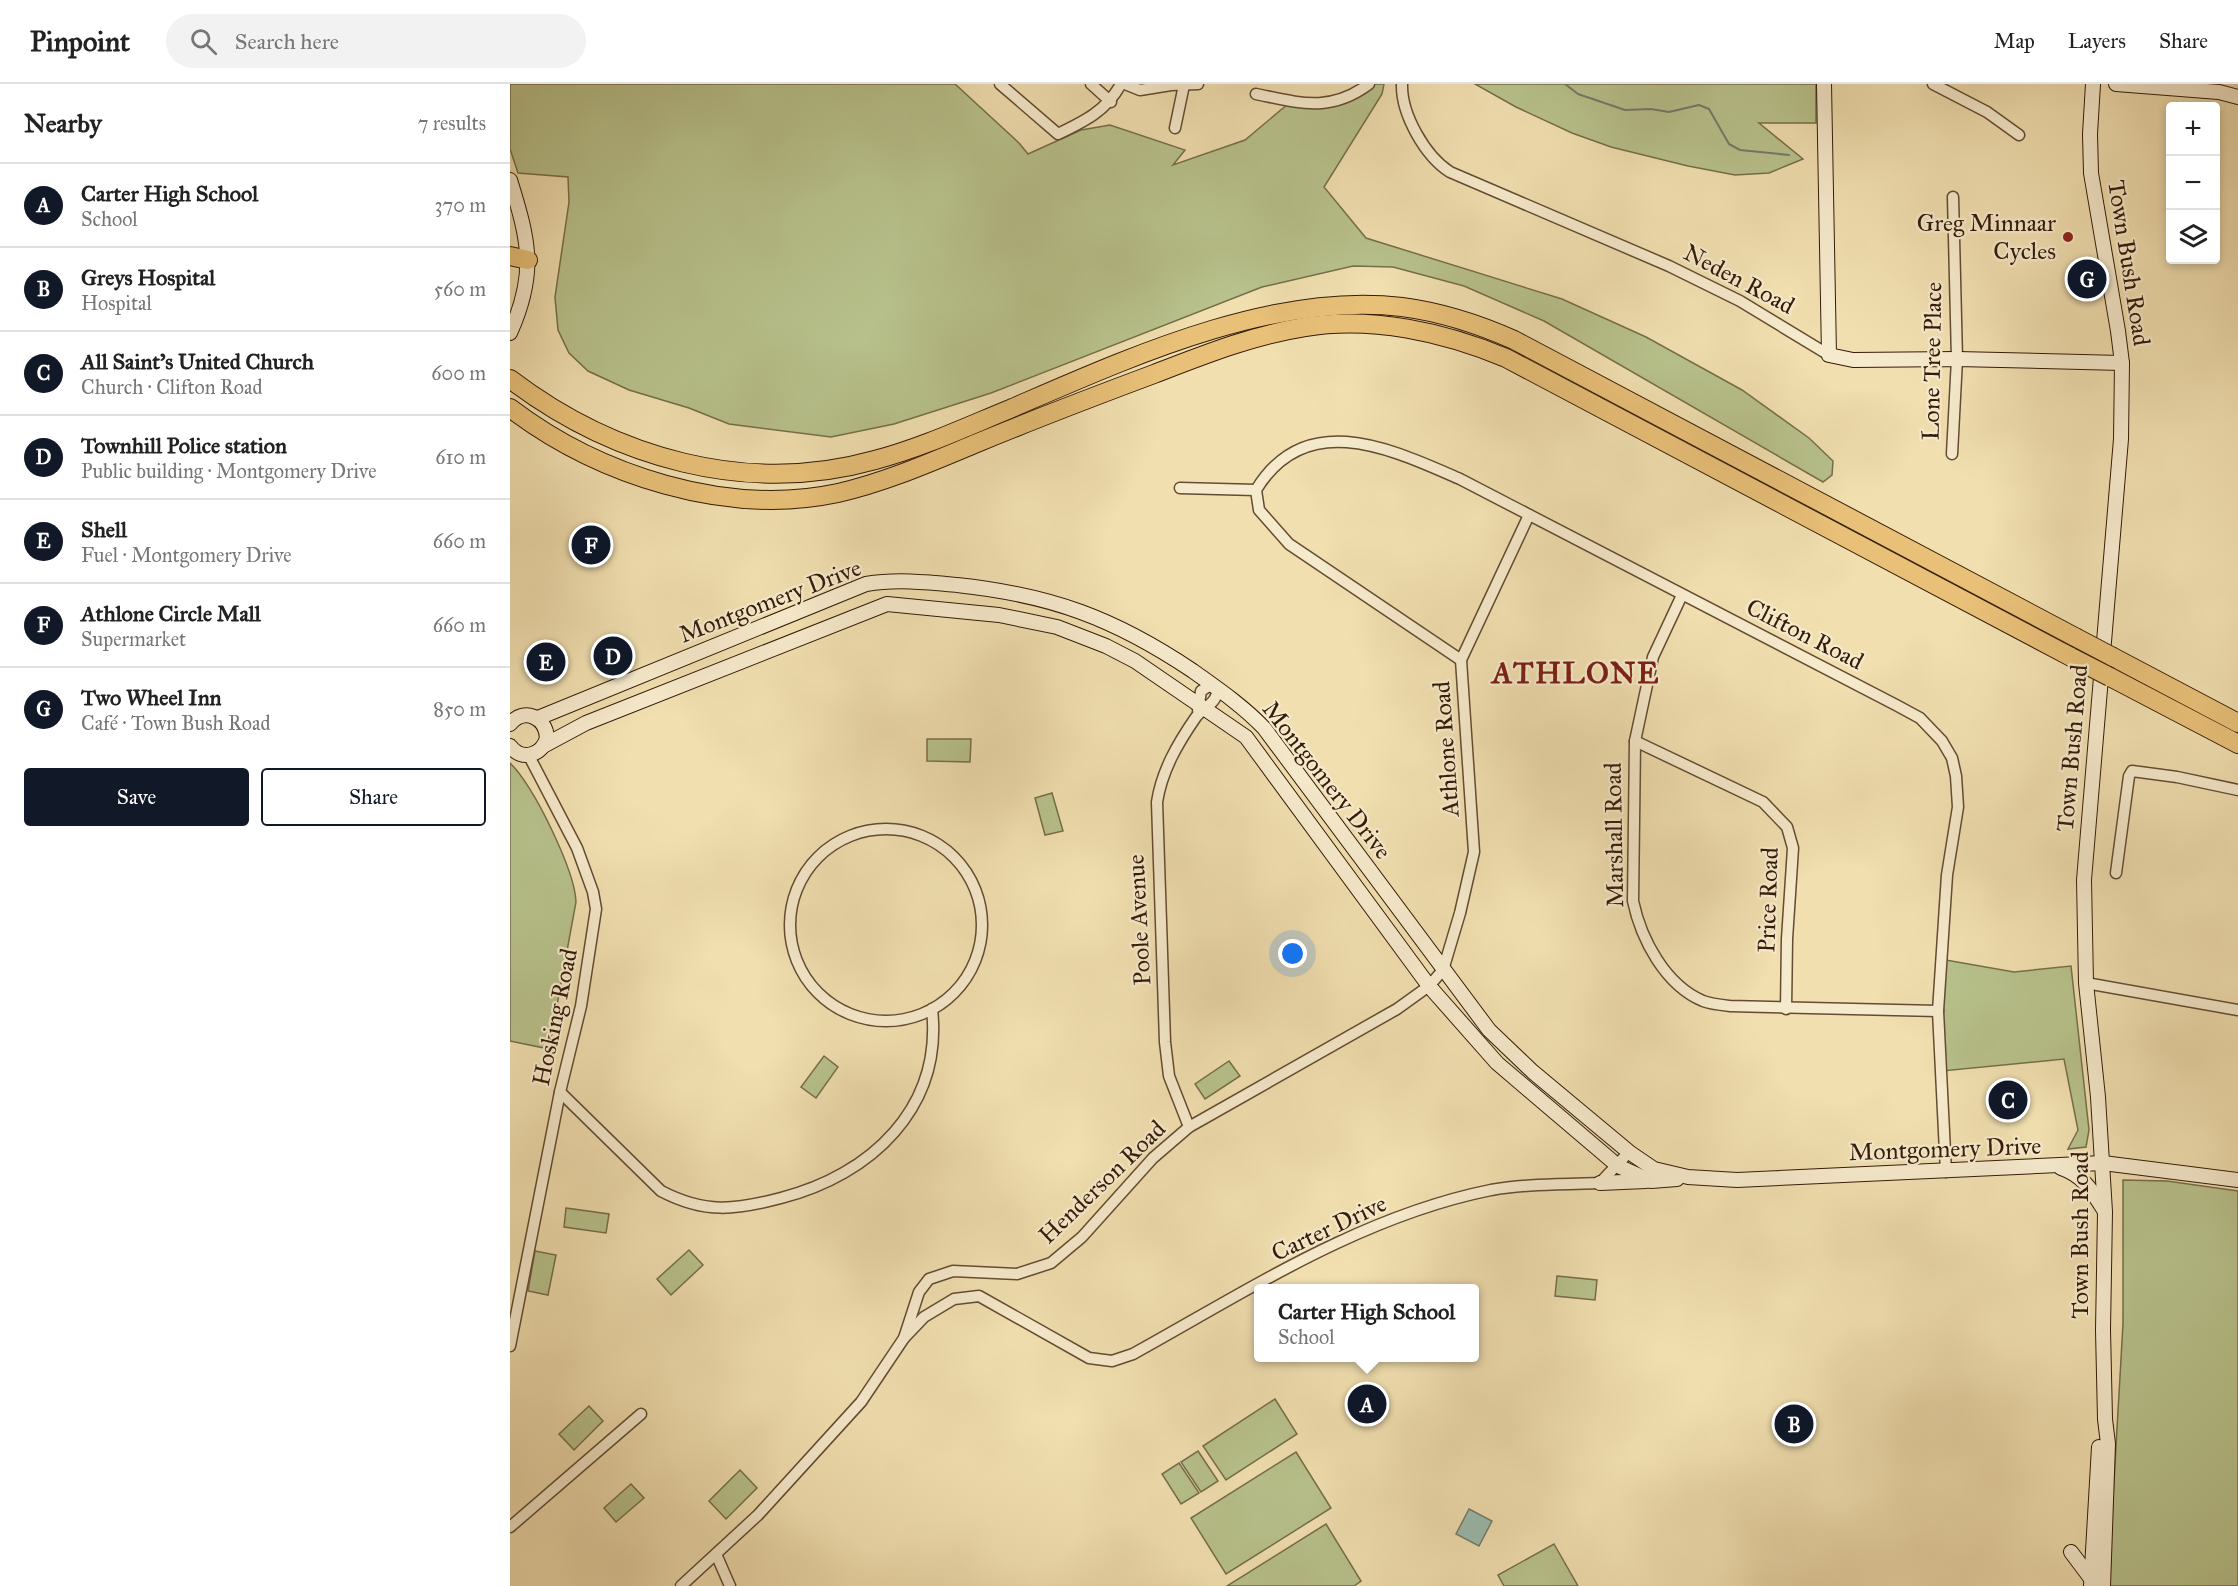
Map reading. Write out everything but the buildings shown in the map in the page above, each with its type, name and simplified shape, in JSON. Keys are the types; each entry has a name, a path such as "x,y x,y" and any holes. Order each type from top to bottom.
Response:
{"highway":[{"path":"510,256 528,260"},
{"path":"510,379 573,422 648,454 725,470 800,472 840,468 903,451 1060,388 1222,327 1258,317 1325,306 1402,307 1452,318 1514,340 2238,723"},
{"path":"510,408 537,428 576,451 651,481 721,495 795,498 835,494 904,473 1049,414 1248,340 1306,327 1335,324 1392,326 1454,338 1506,358 2238,744"}],"street":[{"path":"1000,84 1058,134 1100,112 1111,102 1123,84 1140,90 1198,84"},
{"path":"1091,84 1111,102"},
{"path":"1256,94 1329,104 1351,98 1369,84"},
{"name":"Neden Road","path":"1402,84 1404,103 1428,150 1440,165 1450,172 1670,266 1740,301 1829,355 1852,360 1957,359 2122,363"},
{"path":"1824,84 1829,355"},
{"path":"1933,84 1987,112 2019,135"},
{"name":"Town Bush Road","path":"2092,84 2091,173 2122,363 2121,439 2085,869 2086,983 2103,1163 2104,1212 2105,1419 2100,1437 2095,1584"},
{"path":"2116,84 2219,92 2238,97"},
{"path":"1174,128 1184,85"},
{"path":"510,180 528,244 525,295 510,333"},
{"name":"Lone Tree Place","path":"1952,454 1957,359 1953,197"},
{"name":"Clifton Road","path":"1256,490 1277,463 1293,452 1333,441 1389,448 1460,479 1920,718 1942,741 1952,758 1958,807 1947,875 1938,1011 1946,1172"},
{"path":"1180,488 1256,490 1259,510 1289,544 1461,660"},
{"name":"Athlone Road","path":"1429,986 1443,970 1474,852 1461,660 1529,515"},
{"name":"Montgomery Drive","path":"511,721 527,715 538,718 866,584 903,581 1002,590 1076,608 1150,643 1214,686 1264,728 1484,1023 1533,1072 1629,1152 1661,1172 1688,1177 1737,1180 2059,1167 2103,1163 2238,1180"},
{"path":"983,612 981,596 984,588"},
{"path":"999,615 1004,600 1002,590"},
{"name":"Marshall Road","path":"1682,595 1653,657 1635,741 1633,902 1645,939 1669,974 1686,992 1704,1001 1730,1006 1786,1009 1938,1011"},
{"name":"Montgomery Drive","path":"538,750 586,723 786,641 887,604 983,612 1057,627 1119,652 1200,710 1233,726 1251,742 1429,986 1480,1046 1618,1166 1651,1181 1688,1177"},
{"path":"621,684 630,706"},
{"name":"Poole Avenue","path":"1189,1127 1169,1076 1155,827 1160,782 1170,760 1200,710 1216,698 1214,686 1201,692 1200,710"},
{"path":"511,748 538,750 547,730 538,718"},
{"name":"Price Road","path":"1635,741 1763,802 1774,810 1787,827 1793,848 1786,939 1786,1009"},
{"name":"Hosking Road","path":"510,1346 560,1092 581,1006 596,909 593,892 577,848 540,775 538,750"},
{"path":"2116,873 2129,776 2132,771 2177,777 2238,790"},
{"path":"885,827 906,830 927,837 947,852 966,873 981,904 979,946 962,982 932,1009 893,1021 853,1017 833,1006 806,981 796,963 789,924 795,896 806,873 831,846 866,830 885,827"},
{"path":"1330,850 1345,839"},
{"path":"2086,983 2238,1010"},
{"name":"Henderson Road","path":"919,1292 929,1279 945,1273 977,1270 999,1275 1017,1274 1051,1263 1082,1237 1153,1158 1189,1127 1397,1009 1429,986"},
{"path":"560,1092 661,1191 680,1201 719,1209 757,1204 829,1182 856,1167 888,1140 919,1095 929,1067 935,1035 932,1009"},
{"path":"1509,1073 1520,1059"},
{"path":"1524,1085 1533,1072"},
{"path":"1600,1183 1629,1152"},
{"path":"2059,1167 2075,1173 2085,1182 2104,1212"},
{"path":"1600,1183 1651,1181"},
{"name":"Carter Drive","path":"1258,1284 1314,1253 1387,1222 1493,1190 1600,1183"},
{"name":"Carter Drive","path":"931,1311 954,1299 979,1296 1089,1358 1112,1361 1133,1354 1254,1286"},
{"path":"681,1586 758,1515 861,1402 904,1338 931,1311 919,1292"},
{"path":"904,1338 919,1292"},
{"path":"510,1527 641,1414"},
{"path":"2071,1552 2095,1584"},
{"path":"716,1554 730,1586"}],"green space":[{"path":"510,84 955,84 1028,154 1081,130 1110,125 1185,150 1173,165 1245,140 1288,104 1324,104 1364,84 1384,84 1382,94 1324,187 1366,238 1562,299 1646,337 1742,390 1809,438 1833,461 1832,475 1823,482 1544,321 1464,286 1393,267 1353,266 1262,287 991,393 894,424 831,437 729,424 689,408 629,390 588,371 569,353 558,330 555,297 569,202 568,177 518,173 510,149"},
{"path":"1475,84 1816,84 1816,123 1759,123 1803,159 1769,173 1735,175 1611,147 1572,133 1516,107"},
{"path":"927,739 971,739 970,762 927,761"},
{"path":"510,763 530,789 561,850 574,888 576,902 549,1049 510,1041"},
{"path":"1052,793 1063,831 1045,835 1035,798"},
{"path":"1940,959 2014,972 2071,966 2089,1130 2086,1147 2068,1149 2078,1130 2064,1059 1942,1071"},
{"path":"824,1056 838,1067 816,1098 801,1087"},
{"path":"1229,1061 1240,1076 1205,1099 1195,1084"},
{"path":"2123,1180 2167,1181 2238,1191 2238,1586 2108,1586 2123,1324"},
{"path":"566,1208 609,1214 606,1233 564,1227"},
{"path":"689,1250 703,1265 671,1295 657,1279"},
{"path":"535,1251 556,1255 548,1295 528,1291"},
{"path":"1557,1276 1597,1280 1595,1300 1555,1296"},
{"path":"1275,1399 1297,1434 1226,1480 1203,1446"},
{"path":"589,1406 603,1421 574,1450 559,1434"},
{"path":"1198,1451 1218,1481 1201,1492 1181,1462"},
{"path":"1296,1452 1331,1508 1226,1574 1191,1518"},
{"path":"1179,1463 1199,1493 1181,1504 1162,1474"},
{"path":"740,1470 757,1488 726,1519 709,1501"},
{"path":"631,1484 644,1498 616,1522 604,1508"},
{"path":"1326,1524 1361,1581 1354,1586 1227,1586"},
{"path":"1554,1544 1578,1586 1504,1586 1498,1575"}],"water":[{"path":"1469,1509 1492,1521 1479,1546 1456,1534"}],"waterway":[{"path":"1565,84 1578,94 1625,110 1651,109 1669,112 1699,105 1709,109 1729,144 1740,150 1789,155"}],"place":[{"name":"Greg Minnaar Cycles","path":"2068,237"},
{"name":"Two Wheel Inn","path":"2087,279"},
{"name":"Athlone Circle Mall","path":"591,545"},
{"name":"Townhill Police station","path":"613,656"},
{"name":"Shell","path":"546,662"},
{"name":"All Saint's United Church","path":"2008,1100"},
{"name":"Carter High School","path":"1367,1404"},
{"name":"Greys Hospital","path":"1794,1424"}],"district":[{"name":"ATHLONE","path":"1576,673"}]}
